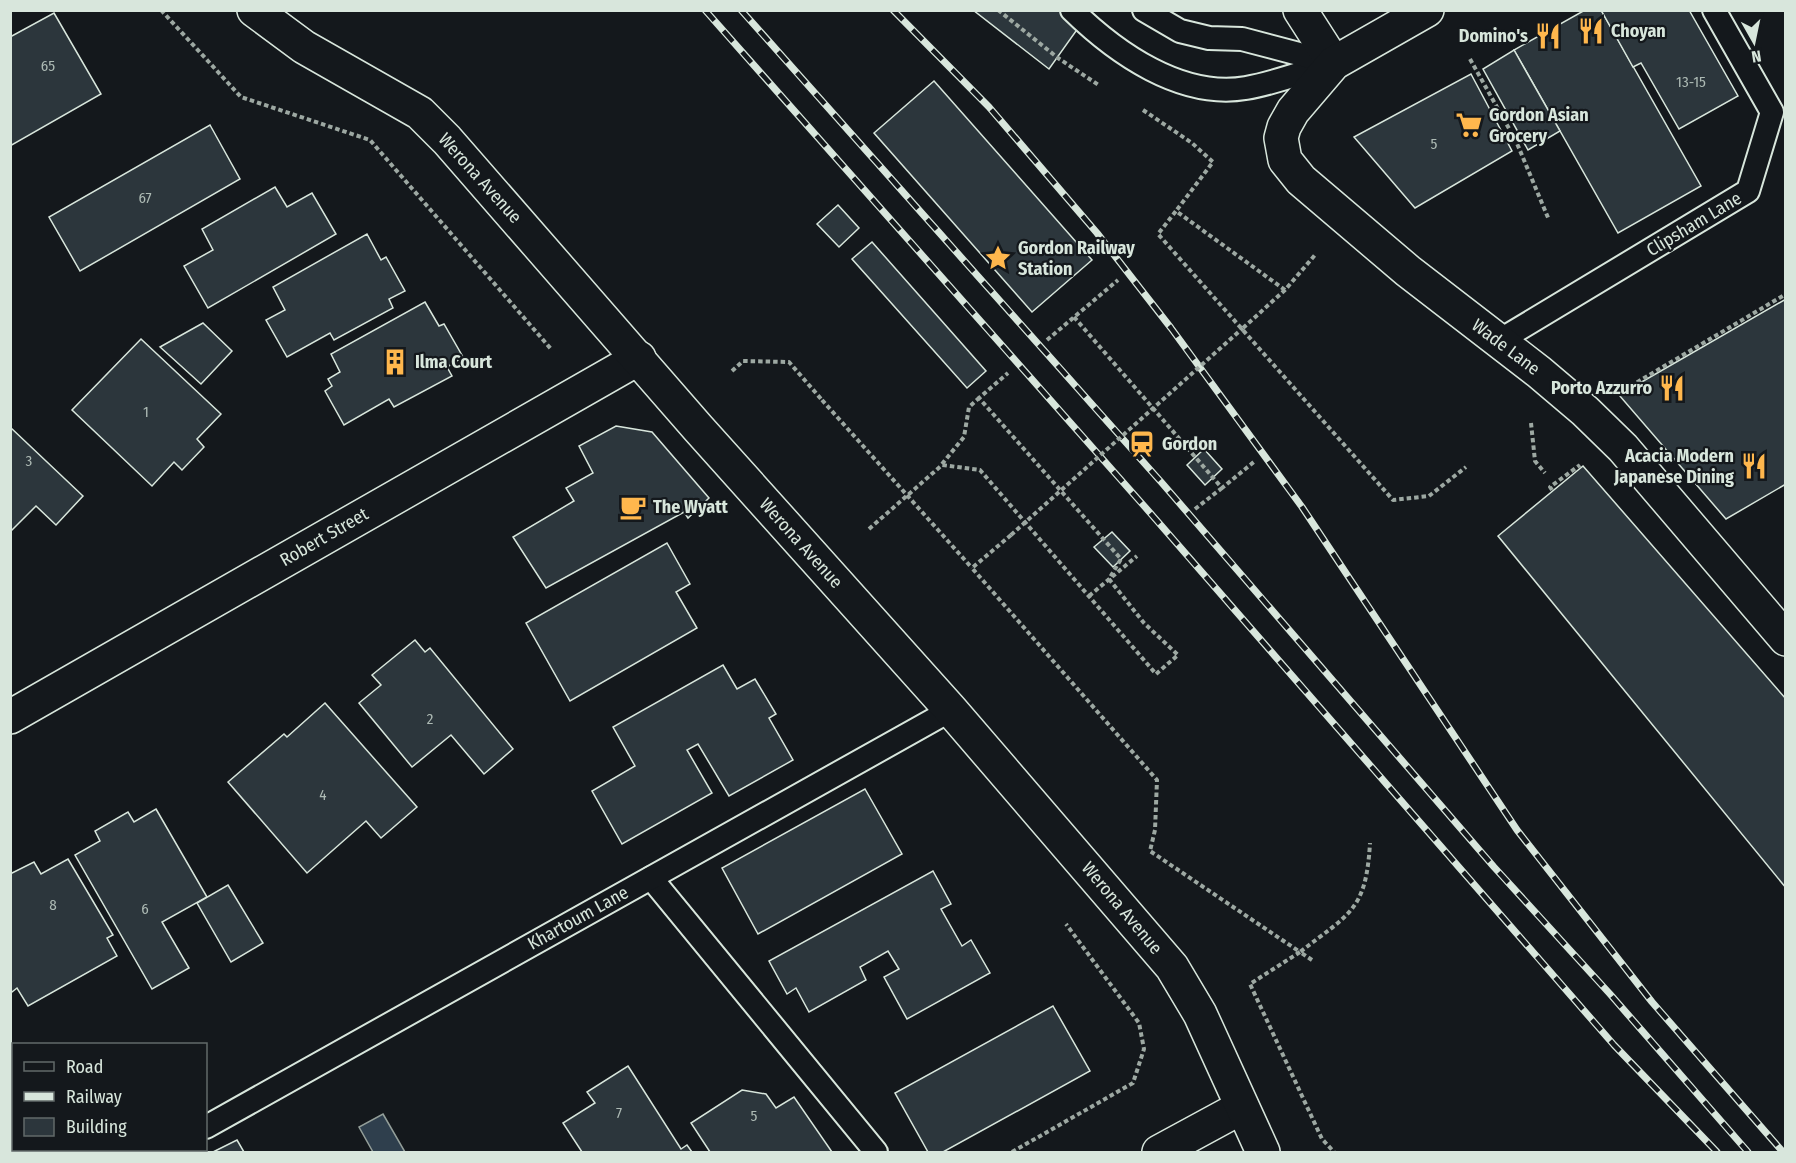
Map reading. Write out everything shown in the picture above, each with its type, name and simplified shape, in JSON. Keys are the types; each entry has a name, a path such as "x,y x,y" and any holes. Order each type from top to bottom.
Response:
{"street":[{"name":"Werona Avenue","path":"254,10 304,47 420,113 447,140 698,428 951,710 1172,968 1200,1014 1263,1152"},
{"path":"1300,10 1334,63"},
{"name":"Wade Lane","path":"1427,10 1334,63 1293,111 1284,127 1281,138 1285,160 1301,180 1408,271 1499,341 1592,418 1623,448 1785,639"},
{"name":"Robert Street","path":"10,717 639,358"},
{"path":"1158,1152 1242,1107"}],"lane":[{"path":"1072,10 1137,62 1171,79 1212,88 1245,88 1334,63"},
{"path":"1144,10 1180,31 1209,38 1242,39 1334,63"},
{"name":"Clipsham Lane","path":"1499,341 1748,191 1772,112 1714,10"},
{"name":"Khartoum Lane","path":"207,1126 951,710"},
{"path":"651,878 876,1152"}],"path":[{"path":"161,10 241,97 370,140 551,349"},
{"path":"1470,59 1516,141 1549,220"},
{"path":"1206,172 1158,234 1393,500 1429,496 1466,467"},
{"path":"1176,211 1285,290"},
{"path":"972,568 1154,410 1285,290 1315,255"},
{"path":"1047,340 1118,280"},
{"path":"1592,418 1629,386 1785,294"},
{"path":"1074,317 1222,488"},
{"path":"732,371 743,361 789,362 1157,780 1155,830 1150,851 1312,960"},
{"path":"869,529 942,465 964,437 969,407 1008,373"},
{"path":"979,398 1121,560 1109,579"},
{"path":"1530,416 1535,461 1545,473"},
{"path":"1195,509 1255,461"},
{"path":"942,465 980,470 1156,674 1178,654 1144,623 1109,579"},
{"path":"1089,596 1137,556"},
{"path":"1334,1152 1322,1139 1250,984 1300,952 1355,906 1362,894 1368,874 1370,843"},
{"path":"1012,1152 1133,1083 1144,1049 1139,1023 1066,924"}],"water":[{"path":"383,1114 405,1152 373,1152 359,1127"}],"building":[{"path":"973,10 1091,10 1049,69"},
{"path":"1585,10 1601,10 1701,186 1618,233 1514,50"},
{"path":"1601,10 1689,10 1738,96 1679,129 1641,63 1633,67"},
{"path":"54,13 101,94 10,146 10,37"},
{"path":"1514,50 1560,131 1528,150 1483,69"},
{"path":"1471,74 1512,151 1415,208 1354,137"},
{"path":"934,81 1092,260 1032,312 874,133"},
{"path":"210,125 240,179 80,271 49,217"},
{"path":"275,187 287,207 312,193 336,234 208,308 184,266 213,250 202,229"},
{"path":"838,205 859,228 839,247 817,224"},
{"path":"367,234 381,260 386,257 405,291 389,299 393,308 334,340 330,333 287,357 266,320 285,310 273,287"},
{"path":"872,242 986,371 967,388 852,259"},
{"path":"1786,299 1786,484 1726,519 1619,395"},
{"name":"Ilma Court","path":"425,302 439,326 444,324 463,357 447,367 452,376 394,407 389,399 344,425 325,391 332,386 328,379 340,372 331,354"},
{"path":"203,323 232,351 201,384 160,347"},
{"path":"141,339 221,414 197,439 204,447 182,470 174,462 152,486 72,410"},
{"name":"The Wyatt","path":"616,426 652,432 709,498 688,518 684,512 546,588 513,537 574,501 566,488 593,473 579,446"},
{"path":"10,427 83,496 56,525 36,506 10,532"},
{"path":"1204,449 1222,469 1205,485 1187,465"},
{"path":"1583,466 1786,699 1786,888 1498,536"},
{"path":"1112,532 1130,551 1113,567 1094,547"},
{"path":"667,543 690,584 676,592 697,628 570,701 526,623"},
{"path":"415,640 425,652 430,648 513,749 484,774 451,735 412,767 359,703 381,685 372,675"},
{"path":"723,665 737,689 755,679 776,714 769,718 793,760 729,796 698,744 687,750 712,793 622,844 592,791 635,766 613,727"},
{"path":"325,703 417,807 381,838 366,821 307,873 228,782 284,734 287,737"},
{"path":"865,789 902,854 758,934 722,868"},
{"path":"156,809 207,897 162,922 189,968 152,989 75,855 100,841 95,831 128,812 134,822"},
{"path":"68,859 113,935 107,938 117,956 28,1006 17,988 12,992 10,989 10,874 34,862 41,874"},
{"path":"933,871 951,904 941,909 962,946 971,940 990,973 907,1019 884,977 899,969 888,951 860,967 866,980 809,1012 796,988 787,994 769,961"},
{"path":"228,885 263,943 231,962 197,903"},
{"path":"1053,1006 1090,1071 943,1152 928,1152 895,1093"},
{"path":"628,1066 681,1149 687,1145 692,1152 582,1152 563,1123 595,1103 587,1092"},
{"path":"742,1090 766,1094 776,1108 794,1097 832,1152 710,1152 691,1123"},
{"path":"237,1140 244,1152 213,1152"}],"railway":[{"path":"705,10 1145,507 1614,1045 1717,1152"},
{"path":"741,10 1162,483 1494,867 1610,994 1748,1152"},
{"path":"893,10 989,107 1097,233 1171,328 1302,507 1517,830 1652,1002 1783,1152"}],"place":[{"name":"Choyan","path":"1591,31"},
{"name":"Domino's","path":"1548,36"},
{"name":"Gordon Asian Grocery","path":"1469,125"},
{"name":"Gordon Railway Station","path":"998,258"},
{"name":"Ilma Court","path":"395,362"},
{"name":"Porto Azzurro","path":"1672,388"},
{"name":"Gordon","path":"1142,444"},
{"name":"Acacia Modern Japanese Dining","path":"1754,466"},
{"name":"The Wyatt","path":"633,507"}]}
